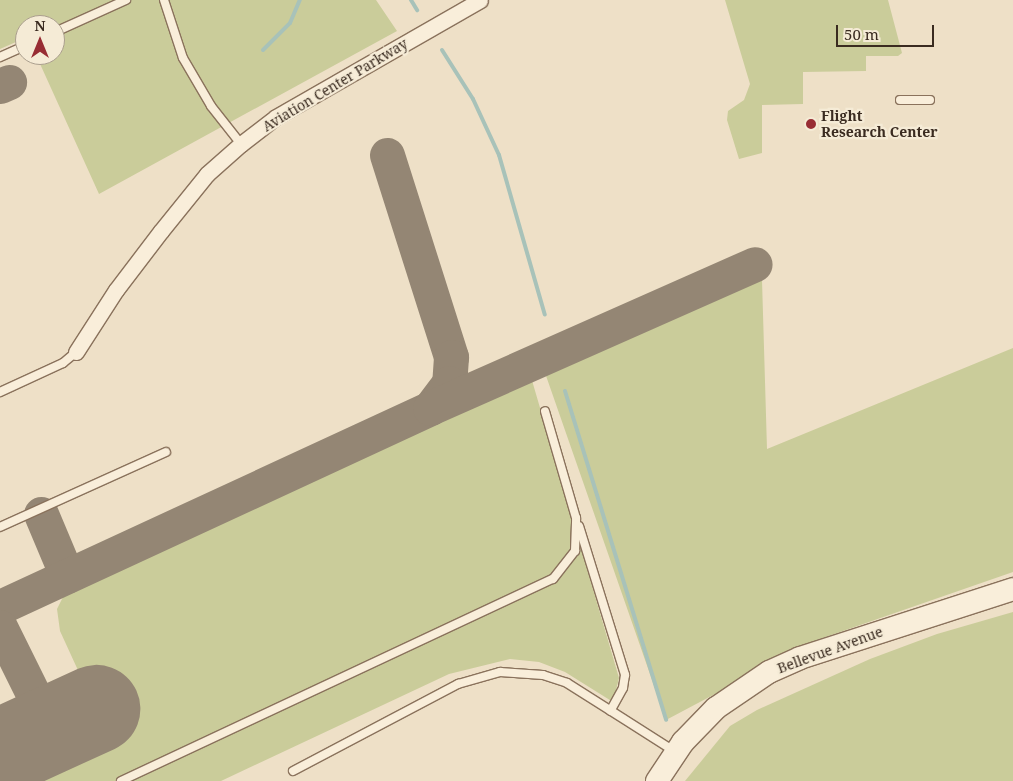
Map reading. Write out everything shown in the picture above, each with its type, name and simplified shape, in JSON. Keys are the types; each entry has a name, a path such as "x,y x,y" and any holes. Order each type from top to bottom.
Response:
{"street":[{"name":"Aviation Center Parkway","path":"76,352 161,231 207,174 241,144 276,117 480,0"},
{"name":"Bellevue Avenue","path":"657,781 675,752 716,708 769,672 800,658 1013,589"}],"lane":[{"path":"65,27 126,0"},
{"path":"164,0 184,58 211,106 241,144"},
{"path":"0,57 15,50"},
{"path":"900,100 930,100"},
{"path":"0,392 63,363 76,352"},
{"path":"545,411 625,675 623,688 610,711"},
{"path":"0,527 166,452"},
{"path":"121,781 538,588 566,566 575,550 576,518"},
{"path":"293,771 458,684 500,672 536,674 567,683 675,752"}],"green space":[{"path":"0,0 376,0 397,31 99,194 41,65 65,65 65,15 15,15 15,42 0,49"},
{"path":"725,0 888,0 902,53 898,56 866,56 866,71 803,72 803,104 762,105 762,153 739,159 727,120 728,111 744,100 750,84"},
{"path":"762,280 767,449 1013,348 1013,572 817,640 666,720 544,370"},
{"path":"531,377 619,678 613,702 565,672 539,662 510,659 449,674 221,781 19,781 109,738 60,631 57,609 66,591"},
{"path":"1013,612 1013,781 685,781 730,726 757,710 870,659 937,634"}],"waterway":[{"path":"263,50 290,23 300,0"},
{"path":"411,0 417,10"},
{"path":"442,50 473,99 499,155 545,315"},
{"path":"565,391 666,720"}],"taxiway":[{"path":"0,86 9,82"},
{"path":"387,155 451,357 449,383 430,408"},
{"path":"0,607 430,408 755,264"},
{"path":"41,514 67,576"},
{"path":"0,627 51,730"}],"runway":[{"path":"0,753 96,709"}],"place":[{"name":"Flight Research Center","path":"811,124"}]}
